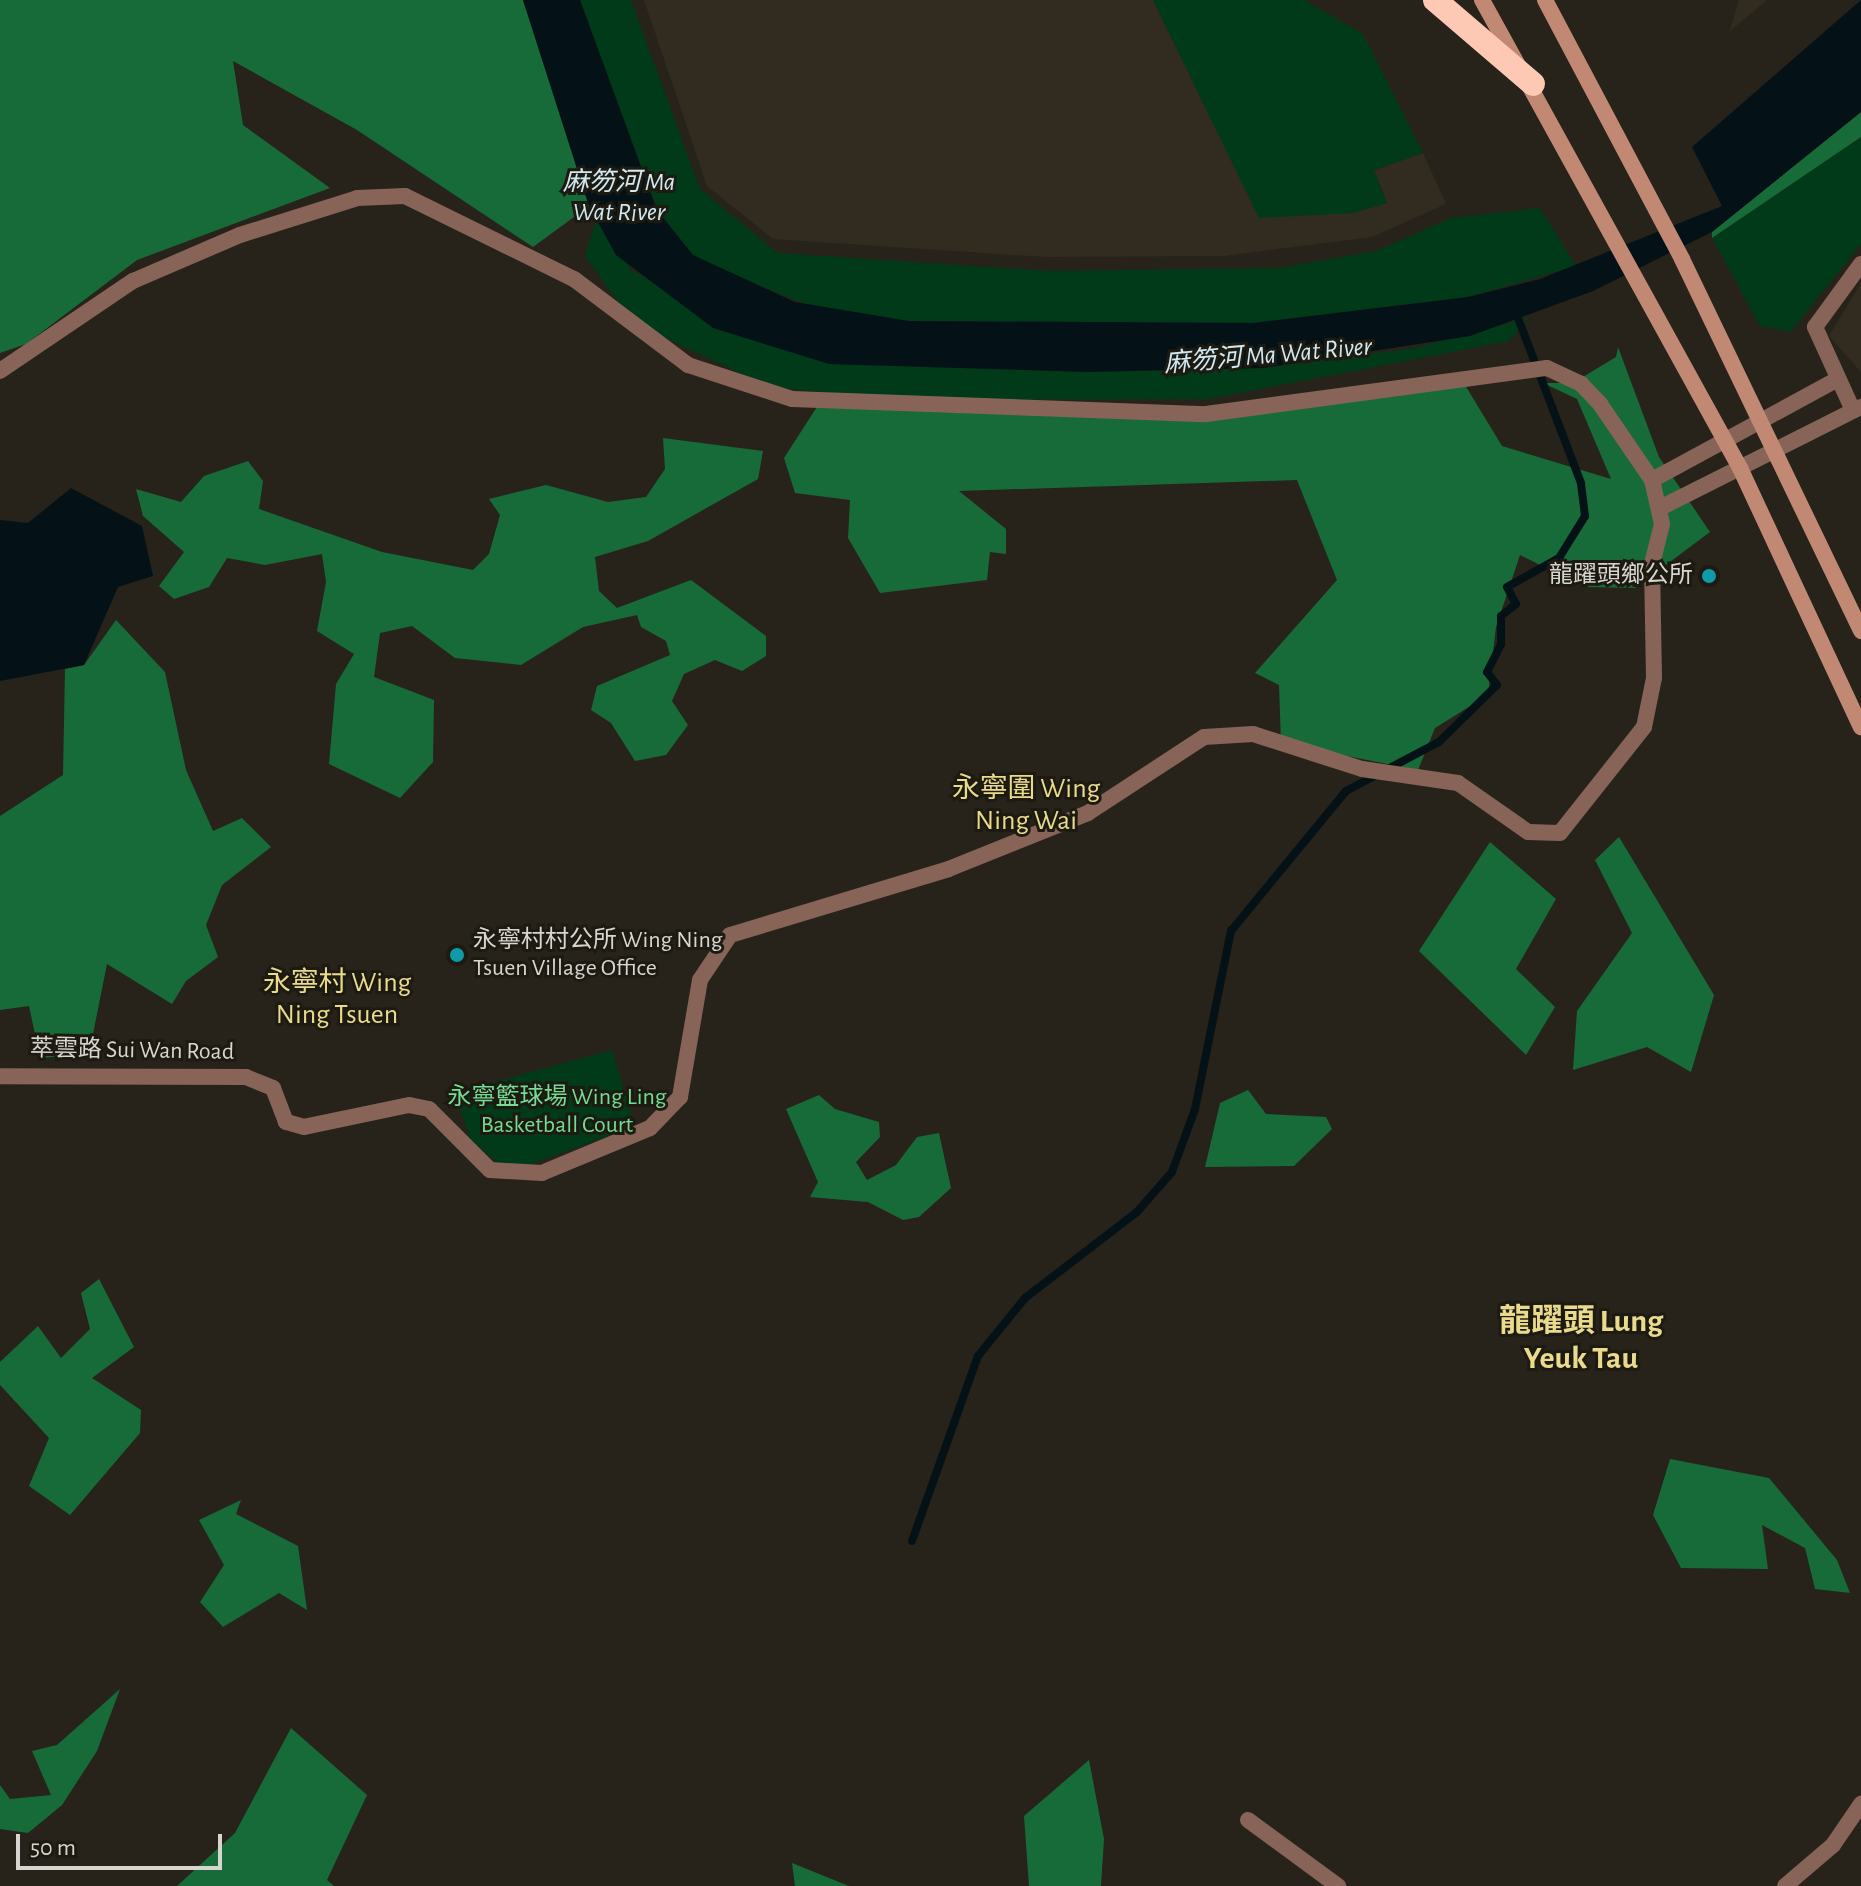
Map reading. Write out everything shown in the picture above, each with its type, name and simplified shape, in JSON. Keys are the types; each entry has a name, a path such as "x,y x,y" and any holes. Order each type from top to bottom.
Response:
{"highway":[{"path":"1435,0 1533,84"}],"main road":[{"path":"1482,0 1533,84 1740,468 1861,727"},
{"path":"1545,0 1761,422 1861,631"}],"street":[{"name":"萃雲路 Sui Wan Road","path":"0,371 133,281 240,235 357,198 405,196 574,279 670,354 752,391 814,402 1194,414 1364,398 1547,368 1590,392 1652,480 1660,508 1652,564 1654,678 1644,727 1560,833 1528,832 1458,783 1362,769 1253,734 1204,737 1088,813 949,869 730,935 700,980 680,1097 650,1128 542,1173 490,1170 429,1109 409,1105 304,1127 286,1122 273,1088 246,1077 0,1076"},
{"path":"1660,508 1856,407 1838,379 1815,327 1861,264"},
{"path":"1652,480 1838,379"},
{"path":"1785,1886 1833,1845 1861,1804"},
{"path":"1248,1820 1338,1886"}],"shaded area":[{"path":"644,0 1153,0 1259,217 1352,213 1387,203 1374,170 1423,153 1446,204 1372,237 1224,256 1046,257 773,239 707,186"},
{"path":"1739,0 1767,0 1729,32"},
{"path":"1861,283 1861,372 1829,336"}],"green space":[{"path":"0,0 523,0 589,206 533,247 357,130 233,61 243,125 330,188 137,260 26,344 0,353"},
{"path":"580,0 631,0 700,189 778,253 1050,271 1278,268 1376,251 1451,218 1540,208 1576,266 1468,297 1253,323 909,321 820,309 709,267 673,237 645,182"},
{"path":"1153,0 1304,0 1363,34 1423,153 1374,170 1387,203 1352,213 1259,218"},
{"path":"1861,112 1861,137 1712,238 1712,232"},
{"path":"1861,137 1861,244 1790,332 1760,326 1712,238"},
{"path":"596,220 631,270 829,364 1089,372 1263,368 1415,348 1529,318 1509,341 1209,399 904,400 769,387 632,322 585,256"},
{"path":"1618,347 1659,457 1710,532 1635,588 1585,587 1520,555 1496,627 1488,695 1435,728 1418,770 1281,743 1279,685 1255,673 1337,580 1297,480 959,491 1006,529 1006,554 990,552 987,580 880,593 848,538 850,500 795,493 784,458 822,399 1213,410 1465,385 1502,446 1611,479 1577,399 1543,383 1573,383 1616,357"},
{"path":"663,438 763,451 758,479 648,541 595,557 599,591 617,608 691,580 766,636 766,656 742,671 715,660 684,674 672,701 688,725 666,755 635,761 611,723 591,710 597,686 670,655 666,641 641,627 637,615 583,627 521,665 455,658 412,626 380,633 374,677 434,700 433,762 400,798 329,764 336,684 354,654 317,631 326,582 322,554 265,565 227,558 209,587 174,599 159,586 184,552 143,516 136,489 181,502 204,476 248,461 263,481 259,509 382,552 473,570 489,554 500,515 489,499 546,485 608,502 646,497 665,469"},
{"path":"116,620 165,672 186,770 213,831 242,818 271,847 222,885 206,925 218,957 186,981 172,1004 107,964 89,1054 40,1058 29,1006 0,1010 0,816 63,775 65,669 84,665"},
{"path":"1619,837 1714,995 1691,1072 1647,1047 1573,1070 1577,1011 1632,933 1595,860"},
{"path":"1490,842 1556,899 1516,969 1555,1007 1526,1055 1419,951"},
{"name":"永寧籃球場 Wing Ling Basketball Court","path":"612,1050 635,1126 529,1165 499,1164 471,1140 454,1093"},
{"path":"1248,1090 1266,1114 1326,1117 1332,1129 1294,1166 1205,1167 1220,1103"},
{"path":"819,1095 835,1109 879,1122 880,1137 856,1162 867,1180 896,1165 917,1137 939,1133 951,1188 919,1217 903,1220 868,1202 810,1197 818,1182 786,1109"},
{"path":"99,1279 134,1347 92,1378 141,1410 140,1433 70,1515 29,1486 49,1438 0,1385 0,1362 38,1326 61,1358 90,1329 81,1293"},
{"path":"1670,1459 1769,1478 1837,1560 1850,1593 1815,1589 1805,1548 1762,1525 1768,1569 1681,1568 1653,1515"},
{"path":"241,1500 236,1514 298,1546 307,1610 279,1593 223,1627 200,1602 224,1565 199,1520"},
{"path":"120,1689 97,1751 62,1805 28,1833 0,1829 0,1785 10,1799 51,1795 32,1751 57,1745"},
{"path":"291,1728 367,1795 327,1880 334,1886 177,1886 235,1833"},
{"path":"1089,1760 1104,1839 1101,1886 1029,1886 1024,1816"},
{"path":"792,1863 849,1886 795,1886"}],"water":[{"name":"麻笏河 Ma Wat River","path":"523,0 580,0 657,210 693,255 795,302 909,321 1253,323 1468,297 1540,279 1722,206 1692,147 1861,0 1861,112 1712,232 1593,291 1470,336 1263,368 1089,372 829,364 713,328 616,255 589,206"},
{"path":"71,488 142,526 153,576 118,587 84,665 0,681 0,520 28,523"}],"waterway":[{"path":"912,1541 978,1356 1025,1298 1137,1212 1172,1172 1195,1109 1231,931 1346,791 1439,742 1497,685 1487,672 1501,644 1501,616 1516,604 1507,587 1559,558 1585,516 1581,483 1517,315"}],"place":[{"name":"龍躍頭鄉公所","path":"1709,576"},
{"name":"永寧村村公所 Wing Ning Tsuen Village Office","path":"457,955"}],"district":[{"name":"永寧圍 Wing Ning Wai","path":"1026,805"},
{"name":"永寧村 Wing Ning Tsuen","path":"337,999"},
{"name":"龍躍頭 Lung Yeuk Tau","path":"1581,1340"}]}
